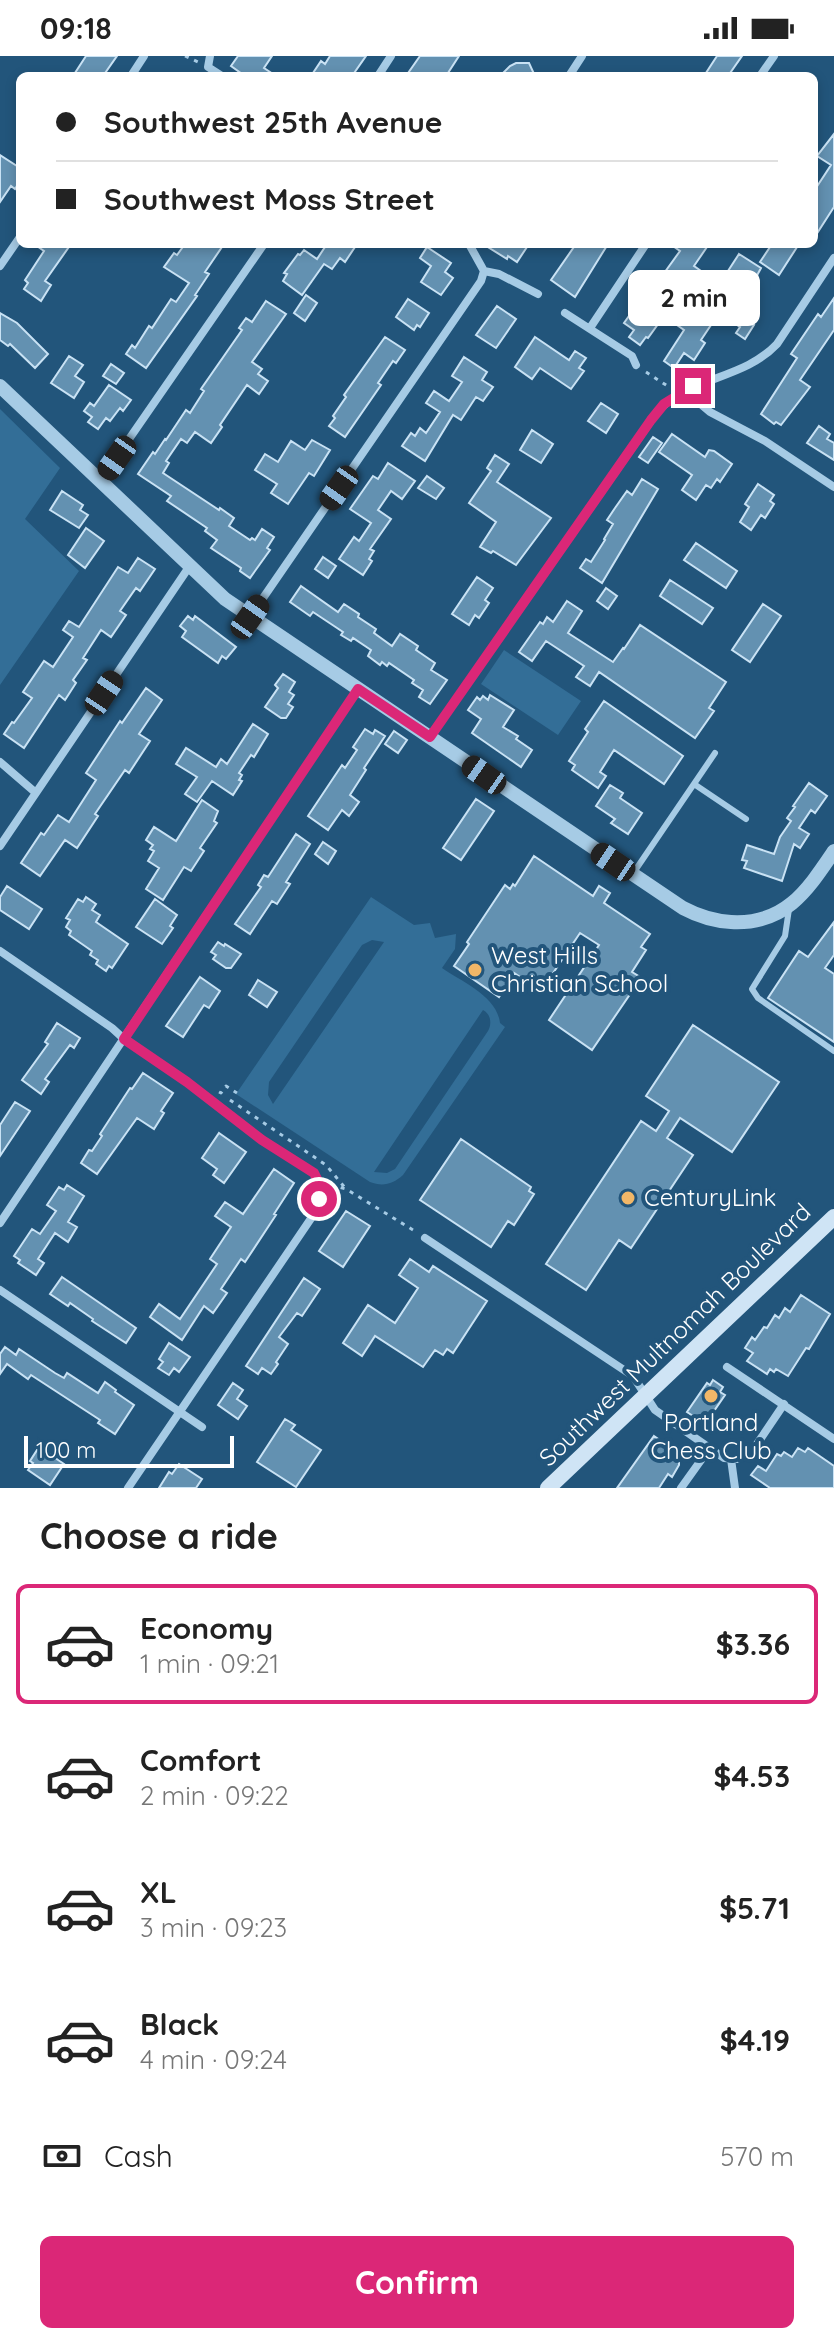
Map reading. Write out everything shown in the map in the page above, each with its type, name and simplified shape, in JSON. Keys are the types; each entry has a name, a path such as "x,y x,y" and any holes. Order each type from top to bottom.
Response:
{"main road":[{"name":"Southwest Multnomah Boulevard","path":"548,1488 834,1217"}],"street":[{"path":"210,56 208,67 216,72"},
{"path":"0,266 16,243"},
{"path":"100,481 261,248"},
{"path":"250,617 481,281 484,271 471,248"},
{"path":"590,328 643,248"},
{"path":"430,737 664,404 684,390 745,368 768,354 834,258"},
{"path":"484,271 499,274 538,294"},
{"path":"565,313 632,356 636,365"},
{"path":"0,386 218,593 690,912 736,922 754,922 773,916 790,906 813,882 834,851"},
{"path":"684,390 710,412 765,441 834,487"},
{"path":"0,846 189,567"},
{"path":"0,1223 358,689"},
{"path":"0,762 36,793"},
{"path":"0,951 187,1082 262,1140 314,1173 319,1183 319,1199 312,1217 128,1488"},
{"path":"425,1238 633,1376 655,1410 724,1458 744,1457 751,1453 784,1404"},
{"path":"0,1290 202,1427"},
{"path":"727,1367 834,1439"},
{"path":"681,1488 709,1449"},
{"path":"731,1459 735,1488"}],"lane":[{"path":"632,875 715,753"},
{"path":"694,784 746,819"},
{"path":"790,906 785,936 752,989 758,998 834,1051"}],"path":[{"path":"636,365 666,386 684,390"},
{"path":"221,1093 321,1162 346,1189 425,1238"},
{"path":"319,1183 346,1189"}],"shaded area":[{"path":"0,409 60,468 25,519 79,571 0,685"},
{"path":"504,650 581,701 558,735 481,684"},
{"path":"371,897 414,925 430,923 435,938 456,934 455,949 442,968 486,997 505,1027 403,1175 388,1184 370,1182 236,1094","holes":["372,940 384,942 273,1104 268,1095 269,1082 362,945","483,1010 490,1019 488,1031 395,1169 387,1173 374,1172"]}],"building":[{"path":"86,56 117,56 106,72 76,72"},
{"path":"238,56 272,56 264,68 270,72 239,72 231,66"},
{"path":"330,56 366,56 355,72 314,72 321,61 325,64"},
{"path":"420,56 459,56 449,72 409,72"},
{"path":"717,56 742,56 731,72 707,72"},
{"path":"529,63 533,72 504,72 510,66"},
{"path":"834,134 834,207 818,232 818,185 831,165 818,155"},
{"path":"0,155 16,165 16,187 11,186 0,202"},
{"path":"40,248 68,248 45,281 51,285 41,301 24,289 28,283 25,280 44,251"},
{"path":"182,248 221,248 205,272 209,274 197,296 146,368 126,354 132,345 135,348 149,326 152,328 171,299 176,302 189,283 164,267 174,253 177,255"},
{"path":"324,248 354,248 345,262 340,258 332,269 324,264 302,295 283,281 287,274 284,273 304,250 317,259"},
{"path":"428,248 451,263 445,272 453,278 441,295 421,282 431,266 420,258"},
{"path":"489,248 526,248 517,262 508,256 507,259"},
{"path":"573,248 606,248 575,297 551,280"},
{"path":"676,248 706,248 694,266 711,278 689,311 711,325 701,340 705,343 694,360 684,353 674,368 664,361 684,330 664,316 640,345 629,337 634,330 624,323 636,306 639,308 680,251"},
{"path":"769,248 796,248 779,275 760,262"},
{"path":"739,254 761,268 755,279 750,276 745,282 728,271"},
{"path":"306,295 317,303 305,321 294,313"},
{"path":"834,298 834,330 800,380 810,387 781,425 774,424 761,414 797,358 791,354 818,314 821,317"},
{"path":"408,299 429,313 420,327 417,325 414,330 396,317"},
{"path":"266,301 286,314 252,362 262,369 258,374 268,381 259,394 247,385 211,443 195,432 187,443 181,439 166,461 169,463 163,473 234,518 229,526 250,540 255,540 262,529 274,537 267,548 270,550 250,578 240,571 241,568 211,548 217,540 205,531 207,528 167,501 171,496 138,474 186,410 190,413 204,391 201,389 242,330 239,328 246,318 252,322"},
{"path":"736,301 756,314 750,323 754,325 745,339 736,333 740,327 725,317"},
{"path":"497,306 516,319 496,348 476,335"},
{"path":"0,313 17,323 48,354 35,368 10,344 8,346 0,340"},
{"path":"385,337 405,350 396,363 393,361 378,383 381,385 345,437 329,426 335,418 333,416"},
{"path":"535,337 569,360 575,351 586,358 579,368 584,371 571,389 540,368 532,379 515,367"},
{"path":"69,356 83,365 75,376 84,382 74,398 51,383"},
{"path":"464,357 487,372 482,380 493,387 483,401 476,397 461,420 453,415 425,461 402,446 411,433 415,436 420,428 426,433 440,412 426,403 434,391 449,401 462,382 452,376"},
{"path":"111,364 124,373 116,384 103,376"},
{"path":"109,385 131,400 110,421 106,418 98,429 88,422 92,417 84,411 90,403 94,406"},
{"path":"601,403 618,414 606,433 588,421"},
{"path":"819,426 830,434 827,439 834,443 834,460 807,443"},
{"path":"532,430 553,444 541,463 520,450"},
{"path":"672,434 705,457 709,450 714,451 732,464 720,482 717,479 711,488 706,485 696,500 682,490 692,475 659,452"},
{"path":"653,437 662,443 648,463 639,457"},
{"path":"312,440 330,450 314,476 309,473 288,504 271,493 277,484 255,470 265,454 278,462 291,441 305,450"},
{"path":"495,455 509,464 497,482 551,518 516,565 480,547 496,522 469,503 491,471 487,468"},
{"path":"388,463 415,481 402,499 391,491 378,510 391,519 370,549 374,551 369,559 372,561 363,575 339,559 354,537 359,541 371,523 350,509 373,476 378,479"},
{"path":"427,476 444,488 436,499 418,488"},
{"path":"642,479 658,489 602,583 580,568 586,559 591,562 613,524 607,520 627,491 632,495"},
{"path":"758,484 774,495 770,501 774,504 765,518 761,515 751,530 740,522 749,507 745,504"},
{"path":"62,491 83,505 80,510 88,515 79,528 50,510"},
{"path":"86,528 104,541 85,568 68,555"},
{"path":"696,543 737,571 726,588 684,560"},
{"path":"323,557 336,566 328,578 315,569"},
{"path":"138,558 155,569 140,591 136,588 120,611 126,615 111,637 101,630 83,658 87,660 73,680 76,683 65,700 59,695 24,748 4,734 32,698 23,692 44,661 53,667 73,637 63,630 69,621 79,627 118,567 128,573"},
{"path":"477,577 493,588 485,600 489,603 479,618 475,615 469,625 452,614"},
{"path":"670,580 713,608 702,624 660,596"},
{"path":"301,586 338,612 344,604 392,646 400,634 418,646 416,650 435,663 431,670 447,680 430,704 419,697 423,690 412,683 414,680 389,663 387,666 382,662 380,665 368,656 371,650 353,638 351,641 341,635 343,632 313,612 310,616 290,602"},
{"path":"606,588 617,596 608,609 597,601"},
{"path":"567,601 582,611 568,633 613,662 640,625 726,682 709,708 714,711 695,738 599,672 590,686 576,677 584,666 546,641 532,661 519,652 540,622 543,624 547,617 553,622"},
{"path":"763,604 781,616 750,662 732,650"},
{"path":"188,616 193,620 195,616 236,647 226,659 222,656 218,663 182,637 186,631 180,626"},
{"path":"283,674 295,682 289,692 294,695 288,704 293,707 286,718 265,707"},
{"path":"146,688 162,700 139,734 150,741 129,773 125,770 95,814 98,816 77,848 65,840 40,876 21,863 41,833 44,835 58,815 69,822 96,780 86,773"},
{"path":"490,695 514,710 503,727 532,750 521,767 472,733 481,719 468,710 477,697 480,700 483,696 488,700"},
{"path":"604,701 683,756 664,784 614,750 600,772 606,776 598,788 572,770 575,765 569,761"},
{"path":"253,724 268,734 254,757 251,755 239,773 242,775 239,780 242,781 233,795 212,781 197,802 185,794 197,777 176,764 186,748 216,767 221,759 227,764"},
{"path":"365,729 385,736 350,795 359,802 349,816 342,810 328,830 308,816 342,765 345,768 357,750 353,747"},
{"path":"394,731 407,740 398,753 385,744"},
{"path":"809,783 827,796 815,813 811,810 799,828 809,834 800,848 794,844 782,881 744,868 747,861 742,860 747,845 774,854 780,837 791,821 787,818"},
{"path":"610,785 623,793 620,798 642,813 628,834 611,823 615,819 596,806"},
{"path":"476,799 494,811 461,860 443,848"},
{"path":"202,800 218,811 214,821 217,823 200,848 204,851 191,871 184,867 163,900 146,889 159,868 148,861 154,851 150,849 153,845 146,840 154,827 176,841"},
{"path":"296,834 310,844 286,882 290,884 277,904 272,901 250,934 235,924 261,887 258,885 264,875 268,877"},
{"path":"323,842 336,851 328,864 315,854"},
{"path":"534,856 593,896 599,886 610,893 604,903 650,934 641,947 646,950 632,972 640,977 637,984 592,1050 549,1020 599,945 580,933 541,991 514,973 499,997 454,966 505,885 510,889 513,884 515,886"},
{"path":"7,886 42,909 29,929 0,910 0,897"},
{"path":"86,897 96,904 92,910 100,915 96,922 128,944 112,968 109,966 106,971 96,964 98,960 90,955 92,951 69,935 71,931 66,927 70,920 66,918 78,899 83,902"},
{"path":"155,899 177,915 170,926 173,928 162,944 136,927"},
{"path":"834,922 834,955 825,968 834,974 834,1042 768,998 799,951 808,957"},
{"path":"218,942 241,954 231,968 213,959 216,955 211,952"},
{"path":"200,977 220,991 209,1008 204,1005 183,1037 166,1026"},
{"path":"258,980 277,992 267,1007 249,995"},
{"path":"57,1023 80,1038 74,1048 70,1045 45,1079 49,1082 41,1094 22,1080 48,1044 45,1042"},
{"name":"CenturyLink","path":"693,1025 779,1082 732,1152 680,1118 667,1138 693,1155 631,1248 619,1240 586,1290 546,1264 641,1121 656,1131 669,1111 646,1096"},
{"path":"143,1073 173,1093 161,1111 164,1113 154,1129 137,1118 97,1174 81,1163"},
{"path":"15,1102 30,1111 0,1156 0,1125"},
{"path":"219,1133 246,1152 224,1183 213,1175 217,1169 202,1158"},
{"path":"461,1139 531,1187 529,1191 534,1194 514,1225 508,1221 491,1247 420,1200"},
{"path":"274,1169 294,1183 245,1262 241,1259 221,1289 227,1293 213,1313 204,1306 182,1340 150,1317 159,1304 180,1319 217,1264 210,1259 231,1227 215,1216 225,1202 243,1214"},
{"path":"67,1185 84,1196 68,1222 77,1227 68,1242 55,1233 38,1259 44,1263 36,1275 18,1263 20,1260 14,1256 32,1229 40,1234 56,1211 47,1205 59,1187 64,1190"},
{"path":"346,1211 370,1226 343,1267 319,1251"},
{"path":"410,1259 429,1272 433,1266 487,1301 453,1353 447,1349 443,1355 435,1350 423,1367 375,1336 362,1356 343,1343 368,1305 395,1323 418,1288 399,1275"},
{"path":"62,1277 136,1328 126,1343 70,1303 68,1306 50,1294"},
{"path":"304,1278 320,1289 302,1316 297,1313 279,1337 288,1344 271,1374 262,1368 258,1374 246,1366"},
{"path":"801,1295 830,1314 788,1376 776,1369 774,1372 770,1369 767,1374 747,1361 753,1353 745,1348 752,1337 755,1340 764,1327 767,1328 775,1315 779,1318 785,1308 790,1312"},
{"path":"169,1343 190,1357 179,1372 174,1368 169,1375 158,1368 163,1362 159,1359"},
{"path":"5,1347 16,1355 19,1349 55,1373 64,1378 67,1373 98,1393 105,1382 134,1405 115,1434 98,1423 100,1420 31,1375 28,1379 7,1364 0,1374 0,1354"},
{"path":"713,1380 723,1387 720,1392 725,1395 705,1424 687,1412 707,1383 710,1385"},
{"path":"233,1383 243,1390 237,1399 247,1406 238,1419 218,1405"},
{"path":"285,1419 295,1425 291,1430 321,1450 296,1487 257,1462"},
{"path":"654,1436 673,1449 670,1455 679,1461 672,1477 668,1474 659,1488 617,1488"},
{"path":"39,1447 64,1464 50,1485 28,1470"},
{"path":"798,1448 805,1452 808,1448 834,1466 834,1488 770,1488 751,1475 758,1466 766,1471 777,1454 781,1456 784,1452 792,1457"},
{"path":"179,1464 202,1479 196,1488 159,1488 169,1472 172,1474"}],"place":[{"name":"West Hills Christian School","path":"475,970"},
{"name":"CenturyLink","path":"628,1198"},
{"name":"Portland Chess Club","path":"711,1396"}],"route":[{"path":"319,1199 319,1183 314,1173 262,1140 187,1082 124,1039 358,689 430,737 651,420 664,404 693,386"}]}
